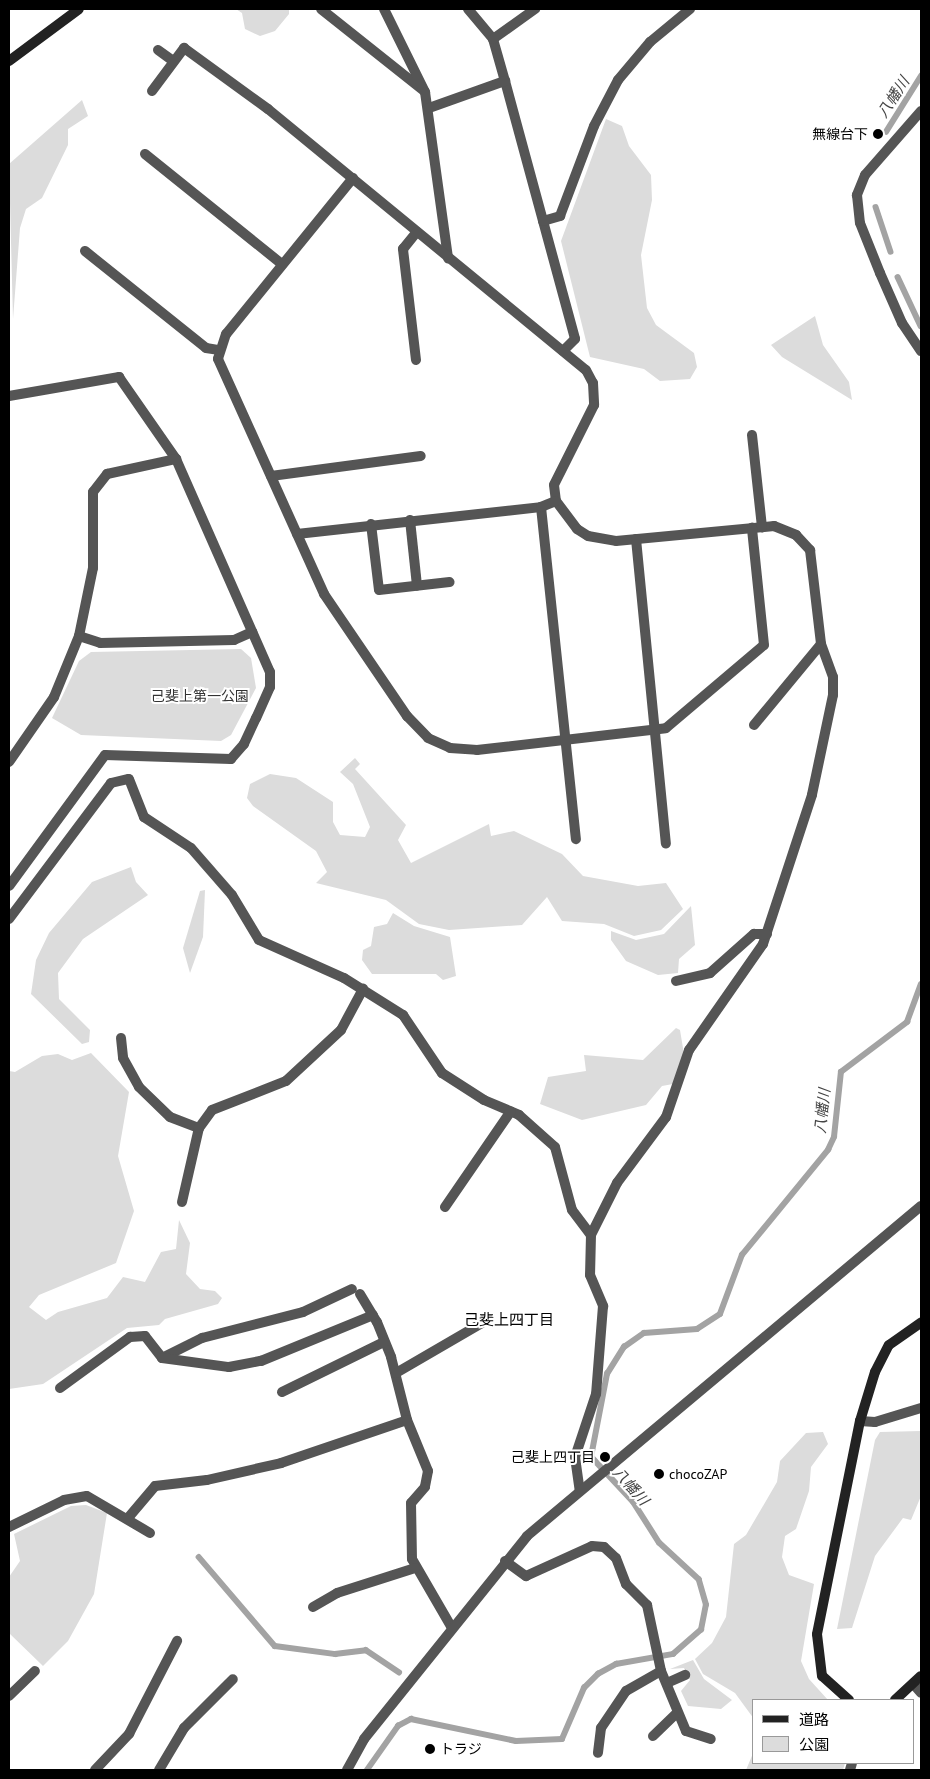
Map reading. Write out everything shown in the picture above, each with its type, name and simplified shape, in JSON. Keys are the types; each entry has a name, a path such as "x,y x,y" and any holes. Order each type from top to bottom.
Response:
{"street":[{"path":"9,61 79,9"},
{"path":"321,9 425,92"},
{"path":"384,9 425,92 429,108 448,258"},
{"path":"468,9 493,39 505,81 575,339 563,351"},
{"path":"493,39 534,9"},
{"path":"543,221 560,216 597,119 618,80 650,42 690,9"},
{"path":"152,91 184,48 353,178 563,351 590,376 595,397 592,412 556,476 556,501 569,520 588,536 636,539 757,527 785,529 810,550 821,644 833,677 831,710 812,795 767,934 749,968 689,1050 666,1117 617,1183 591,1235 590,1275 602,1306 596,1394 575,1457 580,1491"},
{"path":"158,50 173,62"},
{"path":"429,108 505,81"},
{"path":"921,111 864,175 857,195 860,223 880,273 902,322 921,351"},
{"path":"145,154 282,264"},
{"path":"353,178 282,264 218,350 218,359 324,594 407,716 428,738 467,751 565,742 666,728 764,646 752,435"},
{"path":"416,360 403,249 417,232"},
{"path":"85,251 206,348 218,350"},
{"path":"9,396 119,377 176,459 270,672 270,687 244,744 231,759 105,755 9,886"},
{"path":"271,476 421,456"},
{"path":"9,762 54,696 79,636 94,560 94,492 107,474 176,459"},
{"path":"297,534 371,524 541,507 556,501"},
{"path":"541,507 576,839"},
{"path":"410,520 417,586"},
{"path":"371,524 379,590 450,582"},
{"path":"636,539 666,844"},
{"path":"79,636 100,643 196,641 234,640 252,632"},
{"path":"754,725 821,644"},
{"path":"9,919 111,782 128,779 144,817 191,848 232,895 259,940 363,989 403,1015 442,1073 511,1111 555,1147 572,1210 591,1235"},
{"path":"676,981 710,973 754,934 767,934"},
{"path":"182,1202 199,1128 212,1110 278,1087 306,1065 341,1030 363,989"},
{"path":"121,1038 123,1058 138,1087 170,1117 199,1128"},
{"path":"445,1207 511,1111"},
{"path":"347,1770 364,1739 505,1561 580,1491 921,1206"},
{"path":"162,1358 202,1338 303,1312 356,1291 373,1315 384,1342 396,1373 407,1420 428,1471 425,1487 411,1503 415,1568 452,1628"},
{"path":"60,1388 130,1337 146,1336 162,1358 244,1366 373,1315"},
{"path":"396,1373 482,1322"},
{"path":"848,1699 822,1676 816,1642 860,1421 884,1351 921,1323"},
{"path":"282,1392 384,1342"},
{"path":"860,1421 875,1422 921,1408"},
{"path":"128,1518 155,1486 273,1465 407,1420"},
{"path":"9,1527 80,1496 128,1518 150,1533"},
{"path":"505,1561 526,1576 592,1546 604,1546 616,1558 626,1584 647,1605 660,1668 667,1683 676,1714 686,1732 711,1739"},
{"path":"313,1607 337,1593 415,1568"},
{"path":"95,1770 129,1734 177,1641"},
{"path":"598,1752 601,1728 626,1691 660,1668"},
{"path":"9,1696 35,1670"},
{"path":"667,1683 685,1674"},
{"path":"897,1699 918,1689 921,1676"},
{"path":"159,1770 184,1728 233,1679"},
{"path":"653,1736 676,1714"}],"green space":[{"path":"236,9 289,9 289,14 275,31 260,36 245,29 242,13"},
{"path":"82,100 88,116 68,129 68,145 42,198 26,209 20,228 13,319 9,164"},
{"path":"606,119 622,126 629,146 651,175 652,200 641,255 647,308 656,325 694,353 697,367 690,379 660,381 644,369 590,357 561,241"},
{"path":"815,316 823,345 849,382 852,400 782,357 771,345"},
{"name":"己斐上第一公園","path":"241,649 251,658 256,688 231,735 221,741 81,735 52,718 79,661 91,652"},
{"path":"355,758 360,764 355,769 406,825 398,840 411,863 489,824 491,836 514,831 562,854 583,876 638,886 666,883 683,909 661,930 634,936 604,924 562,921 547,897 522,925 449,930 419,924 386,900 316,883 327,872 316,851 253,806 247,798 250,784 270,774 296,778 333,802 333,822 340,835 365,837 370,827 353,784 340,772"},
{"path":"131,867 136,882 148,895 83,939 58,973 59,999 90,1030 89,1042 82,1044 31,994 36,960 49,933 92,882"},
{"path":"205,890 203,937 190,973 183,948 200,891"},
{"path":"691,906 695,945 679,959 678,973 658,975 626,961 611,940 611,931 636,940 664,934"},
{"path":"393,913 414,926 450,937 456,976 443,980 436,974 372,974 362,960 363,950 371,946 374,927 387,924"},
{"path":"676,1028 680,1030 684,1054 673,1084 662,1086 646,1105 582,1120 540,1104 548,1077 586,1071 584,1055 643,1060"},
{"path":"91,1053 129,1092 118,1156 134,1211 116,1263 39,1295 29,1307 46,1320 58,1312 107,1298 123,1277 145,1282 161,1252 176,1249 179,1220 190,1243 186,1274 200,1289 215,1291 222,1298 218,1304 165,1319 159,1325 127,1328 43,1384 9,1389 9,1071 15,1072 42,1056 58,1054 72,1060"},
{"path":"921,1431 921,1496 911,1520 903,1518 875,1556 852,1628 837,1629 875,1440 880,1432"},
{"path":"823,1432 828,1444 811,1467 809,1491 796,1529 785,1536 782,1557 789,1575 814,1584 801,1661 809,1679 827,1699 752,1699 752,1716 735,1693 703,1674 695,1659 712,1643 726,1617 734,1544 746,1535 777,1482 780,1461 806,1433"},
{"path":"86,1505 107,1513 94,1594 68,1641 43,1666 9,1633 9,1577 20,1561 14,1534 71,1506"},
{"path":"693,1660 704,1679 732,1700 721,1709 688,1706 681,1691 690,1680 684,1668 670,1669"},
{"path":"752,1756 752,1764 845,1764 843,1770 746,1770"}],"waterway":[{"name":"八幡川","path":"886,132 921,76"},
{"name":"八幡川","path":"876,207 891,252"},
{"name":"八幡川","path":"898,277 921,326"},
{"name":"八幡川","path":"367,1770 398,1726 411,1719 516,1741 562,1739 584,1688 598,1674 616,1664 673,1654 701,1630 706,1605 699,1580 659,1543 633,1502 591,1457 607,1374 624,1347 644,1333 697,1329 720,1314 742,1255 828,1150 834,1137 841,1072 907,1022 921,984"},
{"path":"199,1557 275,1646 335,1654 366,1650 399,1672"}],"place":[{"name":"無線台下","path":"878,134"},
{"name":"己斐上四丁目","path":"605,1457"},
{"name":"chocoZAP","path":"659,1474"},
{"name":"トラジ","path":"430,1749"}],"district":[{"name":"己斐上四丁目","path":"509,1320"}]}
